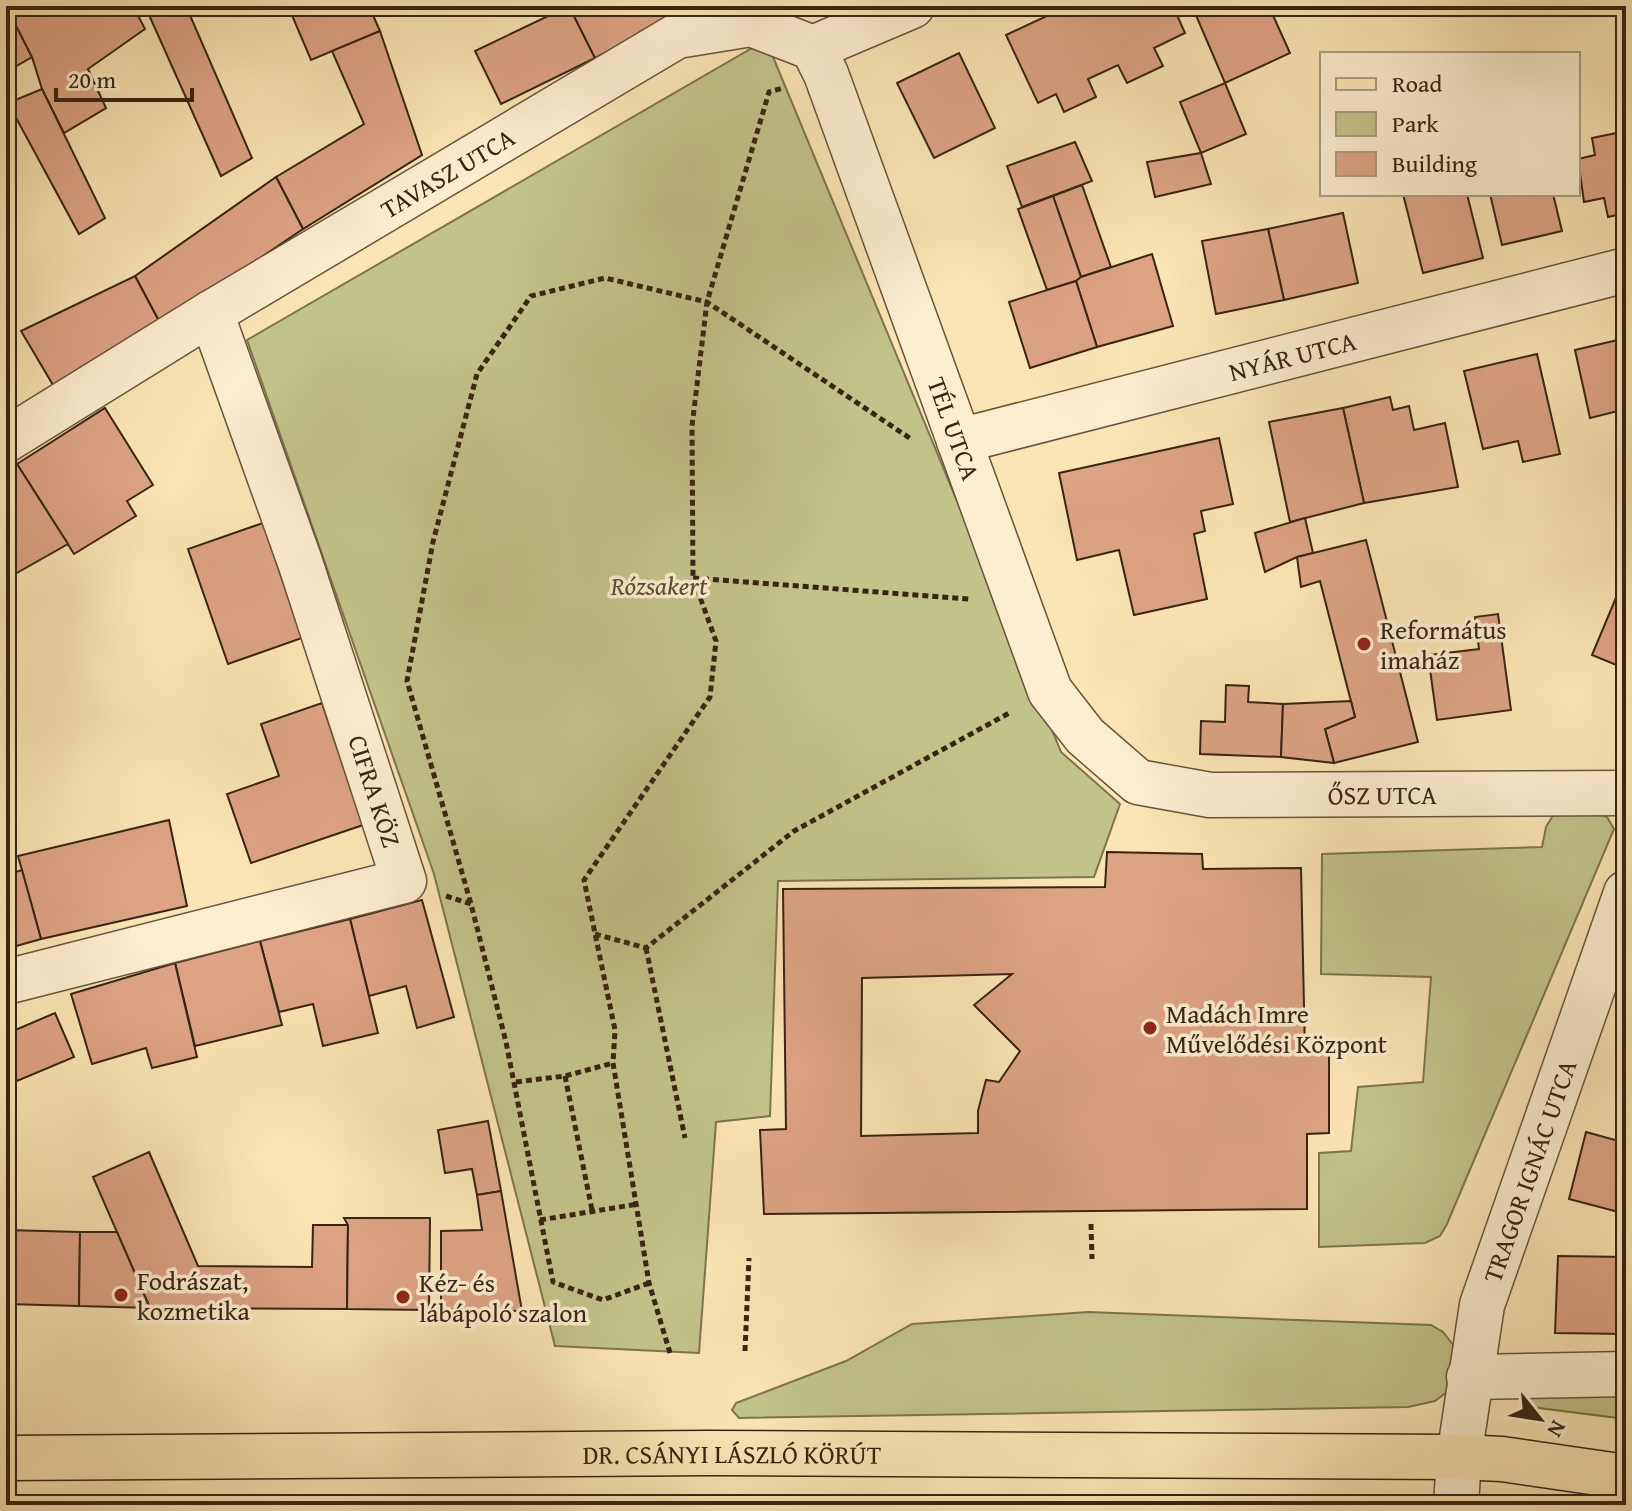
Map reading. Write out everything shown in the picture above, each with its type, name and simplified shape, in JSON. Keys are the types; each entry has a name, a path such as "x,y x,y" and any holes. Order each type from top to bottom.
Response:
{"main road":[{"name":"DR. CSÁNYI LÁSZLÓ KÖRÚT","path":"6,1458 708,1453 1459,1457 1502,1459 1626,1477"}],"street":[{"path":"820,61 912,6"},
{"name":"TAVASZ UTCA","path":"6,440 211,313 677,36 751,24 820,61"},
{"name":"TÉL UTCA","path":"820,61 1050,691 1085,736 1138,782"},
{"name":"NYÁR UTCA","path":"959,441 1626,270"},
{"name":"CIFRA KÖZ","path":"6,982 404,881 300,562 211,313"},
{"name":"ŐSZ UTCA","path":"1138,782 1210,795 1626,793"},
{"name":"TRAGOR IGNÁC UTCA","path":"1456,1505 1469,1377 1482,1305 1626,893"},
{"path":"1469,1377 1626,1374"}],"path":[{"path":"670,1353 649,1283 613,1063 615,1030 584,880 710,697 716,641 693,578 692,426 707,302 769,92 820,61"},
{"path":"649,1283 603,1300 553,1282 516,1082 471,904 407,681 433,542 477,374 531,296 605,278 707,302 907,439 959,441"},
{"path":"693,578 1018,603"},
{"path":"646,948 794,831 1050,691"},
{"path":"595,934 646,948"},
{"path":"646,948 685,1138"},
{"path":"516,1082 565,1076 613,1063"},
{"path":"565,1076 592,1210"},
{"path":"540,1220 638,1204"},
{"path":"1091,1224 1092,1259"},
{"path":"745,1351 749,1258"}],"green space":[{"name":"Rózsakert","path":"766,40 1061,752 1120,804 1094,877 778,881 770,1116 716,1122 699,1353 555,1346 434,874 247,340"},
{"path":"1592,810 1607,817 1614,829 1440,1236 1425,1243 1319,1247 1319,1153 1351,1151 1358,1087 1423,1082 1431,977 1321,974 1322,854 1542,847 1546,827 1555,812"},
{"path":"1088,1312 1431,1325 1443,1332 1457,1350 1447,1392 1435,1401 1408,1407 739,1418 732,1410 736,1403 846,1361 912,1324"},
{"path":"1522,1389 1626,1390 1626,1419 1523,1406"}],"building":[{"path":"6,6 32,57 6,72"},
{"path":"6,6 133,6 145,29 88,69 106,108 64,133 42,89 32,57"},
{"path":"145,6 186,6 252,158 221,176"},
{"path":"288,6 369,6 380,31 311,60"},
{"path":"569,6 595,58 501,104 475,51"},
{"path":"569,6 692,6 693,8 595,58"},
{"path":"1068,6 1173,6 1185,33 1154,48 1163,66 1127,83 1118,65 1088,79 1096,97 1064,112 1056,94 1038,103 1006,35"},
{"path":"1192,6 1283,6 1271,11 1290,53 1225,83"},
{"path":"380,31 422,155 303,229 276,177 364,124 332,51"},
{"path":"959,53 995,128 934,158 897,83"},
{"path":"1225,83 1246,134 1201,153 1180,102"},
{"path":"42,89 105,218 79,234 8,103"},
{"path":"1626,131 1626,213 1608,217 1604,198 1584,202 1580,159 1595,155 1592,138"},
{"path":"1075,142 1092,181 1022,207 1007,166"},
{"path":"1201,153 1211,184 1155,197 1147,162"},
{"path":"276,177 303,229 161,325 135,276"},
{"path":"1082,185 1111,267 1081,277 1053,196"},
{"path":"1053,196 1081,277 1047,290 1018,209"},
{"path":"1404,196 1468,196 1483,258 1423,273"},
{"path":"1490,196 1553,196 1562,231 1502,245"},
{"path":"1343,213 1358,283 1284,300 1268,229"},
{"path":"1268,229 1284,300 1216,314 1202,241"},
{"path":"1152,254 1173,326 1097,347 1076,281"},
{"path":"135,276 161,325 56,390 21,331"},
{"path":"1076,281 1097,347 1030,368 1009,302"},
{"path":"1626,338 1626,409 1590,418 1575,350"},
{"path":"1537,354 1560,454 1523,462 1518,441 1483,449 1464,371"},
{"path":"1390,397 1393,410 1409,406 1414,430 1445,423 1458,487 1364,503 1343,408"},
{"path":"105,408 153,485 127,501 136,516 74,554 17,464"},
{"path":"1343,408 1364,503 1290,522 1269,422"},
{"path":"1219,438 1233,504 1201,511 1205,531 1194,534 1207,599 1134,615 1119,550 1077,560 1059,473"},
{"path":"17,464 68,544 6,579 6,471"},
{"path":"1305,518 1313,553 1265,572 1255,533"},
{"path":"263,523 302,638 228,664 188,549"},
{"name":"Református imaház","path":"1366,540 1418,742 1334,763 1325,729 1355,717 1320,581 1301,587 1297,557"},
{"path":"1620,588 1626,590 1626,669 1592,655"},
{"path":"1498,614 1511,710 1437,720 1428,655 1479,649 1475,617"},
{"path":"1226,685 1249,686 1248,702 1283,704 1281,757 1200,754 1201,721 1225,722"},
{"path":"1351,701 1355,717 1325,729 1334,763 1281,757 1283,704"},
{"path":"322,703 363,825 251,863 227,794 279,776 261,724"},
{"path":"169,820 187,906 41,939 18,856"},
{"name":"Madách Imre Művelődési Központ","path":"1107,852 1202,854 1203,869 1301,868 1305,1052 1329,1050 1329,1133 1307,1134 1307,1209 764,1214 760,1130 786,1129 783,889 1105,887","holes":["1012,974 974,1005 1020,1051 999,1082 986,1080 978,1111 978,1133 861,1136 862,978"]},
{"path":"22,870 41,939 6,949 6,875"},
{"path":"422,900 454,1017 417,1028 406,986 369,996 350,919"},
{"path":"350,919 378,1033 323,1046 313,1004 279,1012 260,941"},
{"path":"260,941 282,1025 195,1046 175,963"},
{"path":"175,963 197,1057 152,1068 146,1048 92,1064 71,994"},
{"path":"55,1013 74,1057 17,1081 6,1055 6,1034"},
{"path":"1626,1057 1626,1093 1616,1090"},
{"path":"488,1121 501,1191 477,1195 472,1169 445,1173 438,1130"},
{"path":"1586,1132 1626,1143 1626,1214 1569,1199"},
{"path":"149,1152 198,1266 312,1267 313,1225 348,1225 347,1309 150,1308 93,1177"},
{"path":"501,1191 522,1311 441,1309 441,1231 482,1230 477,1195"},
{"path":"344,1218 430,1218 429,1310 347,1309 348,1225"},
{"path":"6,1230 80,1232 79,1306 6,1304"},
{"path":"80,1232 117,1232 150,1308 79,1306"},
{"path":"1558,1256 1626,1257 1626,1334 1555,1333"}],"place":[{"name":"Református imaház","path":"1364,644"},
{"name":"Madách Imre Művelődési Központ","path":"1150,1028"},
{"name":"Fodrászat, kozmetika","path":"121,1295"},
{"name":"Kéz- és lábápoló szalon","path":"403,1297"}]}
